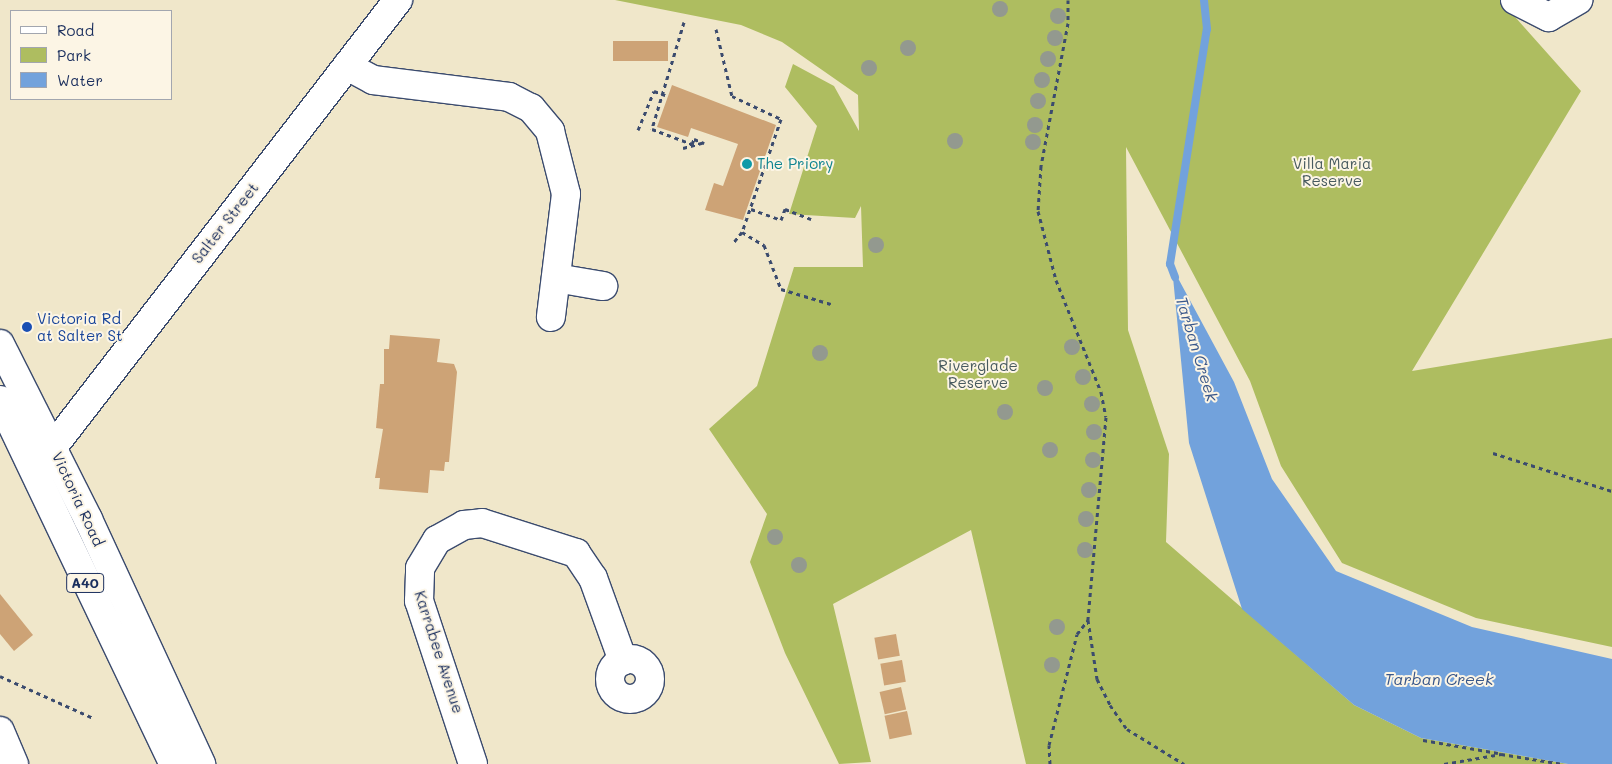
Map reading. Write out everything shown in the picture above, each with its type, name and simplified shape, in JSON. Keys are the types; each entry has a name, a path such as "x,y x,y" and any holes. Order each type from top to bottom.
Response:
{"main road":[{"name":"Salter Street","path":"53,447 398,0"},
{"path":"1515,0 1549,16 1578,0"},
{"path":"347,66 373,80 509,97 531,108 550,131 565,190 551,317"},
{"path":"556,278 602,286"},
{"name":"Victoria Road","path":"0,344 53,447 201,764"},
{"name":"Victoria Road","path":"0,400 174,764"},
{"name":"Karrabee Avenue","path":"473,764 419,601 420,568 437,540 464,525 482,523 576,553 592,578 623,660"},
{"path":"0,731 14,764"}],"path":[{"path":"1068,0 1068,23 1041,166 1038,211 1056,280 1101,392 1106,417 1088,620 1097,679 1110,705 1127,729 1184,764"},
{"path":"683,148 704,143 694,139 692,144 652,129 665,95 684,22"},
{"path":"716,29 732,96 781,119 751,209 742,232 734,242"},
{"path":"638,130 654,91 665,95"},
{"path":"751,209 781,220 785,210 811,219"},
{"path":"742,232 764,245 781,289 831,304"},
{"path":"1493,453 1612,491"},
{"path":"1050,764 1049,745 1077,634 1088,620"},
{"path":"0,676 93,718"},
{"path":"1423,740 1563,764"},
{"path":"1444,764 1501,754"}],"green space":[{"path":"615,0 1500,0 1581,91 1412,371 1612,338 1612,647 1476,618 1342,563 1281,466 1250,381 1126,147 1128,330 1169,454 1166,542 1354,705 1421,738 1568,764 1026,764 971,530 833,604 871,762 839,764 785,653 750,562 767,514 709,429 757,386 794,267 863,267 861,206 855,218 789,214 817,126 785,87 793,64 834,86 859,131 858,95 782,42 741,25"}],"water":[{"name":"Tarban Creek","path":"1172,267 1234,382 1272,479 1336,571 1472,627 1612,659 1612,764 1568,764 1421,738 1354,705 1242,609 1189,443"}],"building":[{"path":"613,41 668,41 668,61 613,61"},
{"name":"The Priory","path":"672,85 776,125 743,220 705,210 714,183 723,186 738,144 691,128 688,137 657,127"},
{"path":"390,335 440,339 437,362 454,364 457,372 449,462 445,462 444,471 430,470 428,493 379,489 380,478 375,478 383,429 376,428 380,384 384,384 384,349 389,349"},
{"path":"0,594 33,635 14,651 0,634"},
{"path":"896,634 900,656 878,659 874,638"},
{"path":"902,660 906,682 884,685 880,664"},
{"path":"901,687 906,709 885,714 880,692"},
{"path":"907,711 912,734 889,739 885,716"}],"waterway":[{"name":"Tarban Creek","path":"1175,277 1170,264 1207,29 1204,0"}],"place":[{"name":"The Priory","path":"747,164"},
{"name":"Victoria Rd at Salter St","path":"27,327"}],"park label":[{"name":"Villa Maria Reserve","path":"1332,172"},
{"name":"Riverglade Reserve","path":"978,374"}]}
